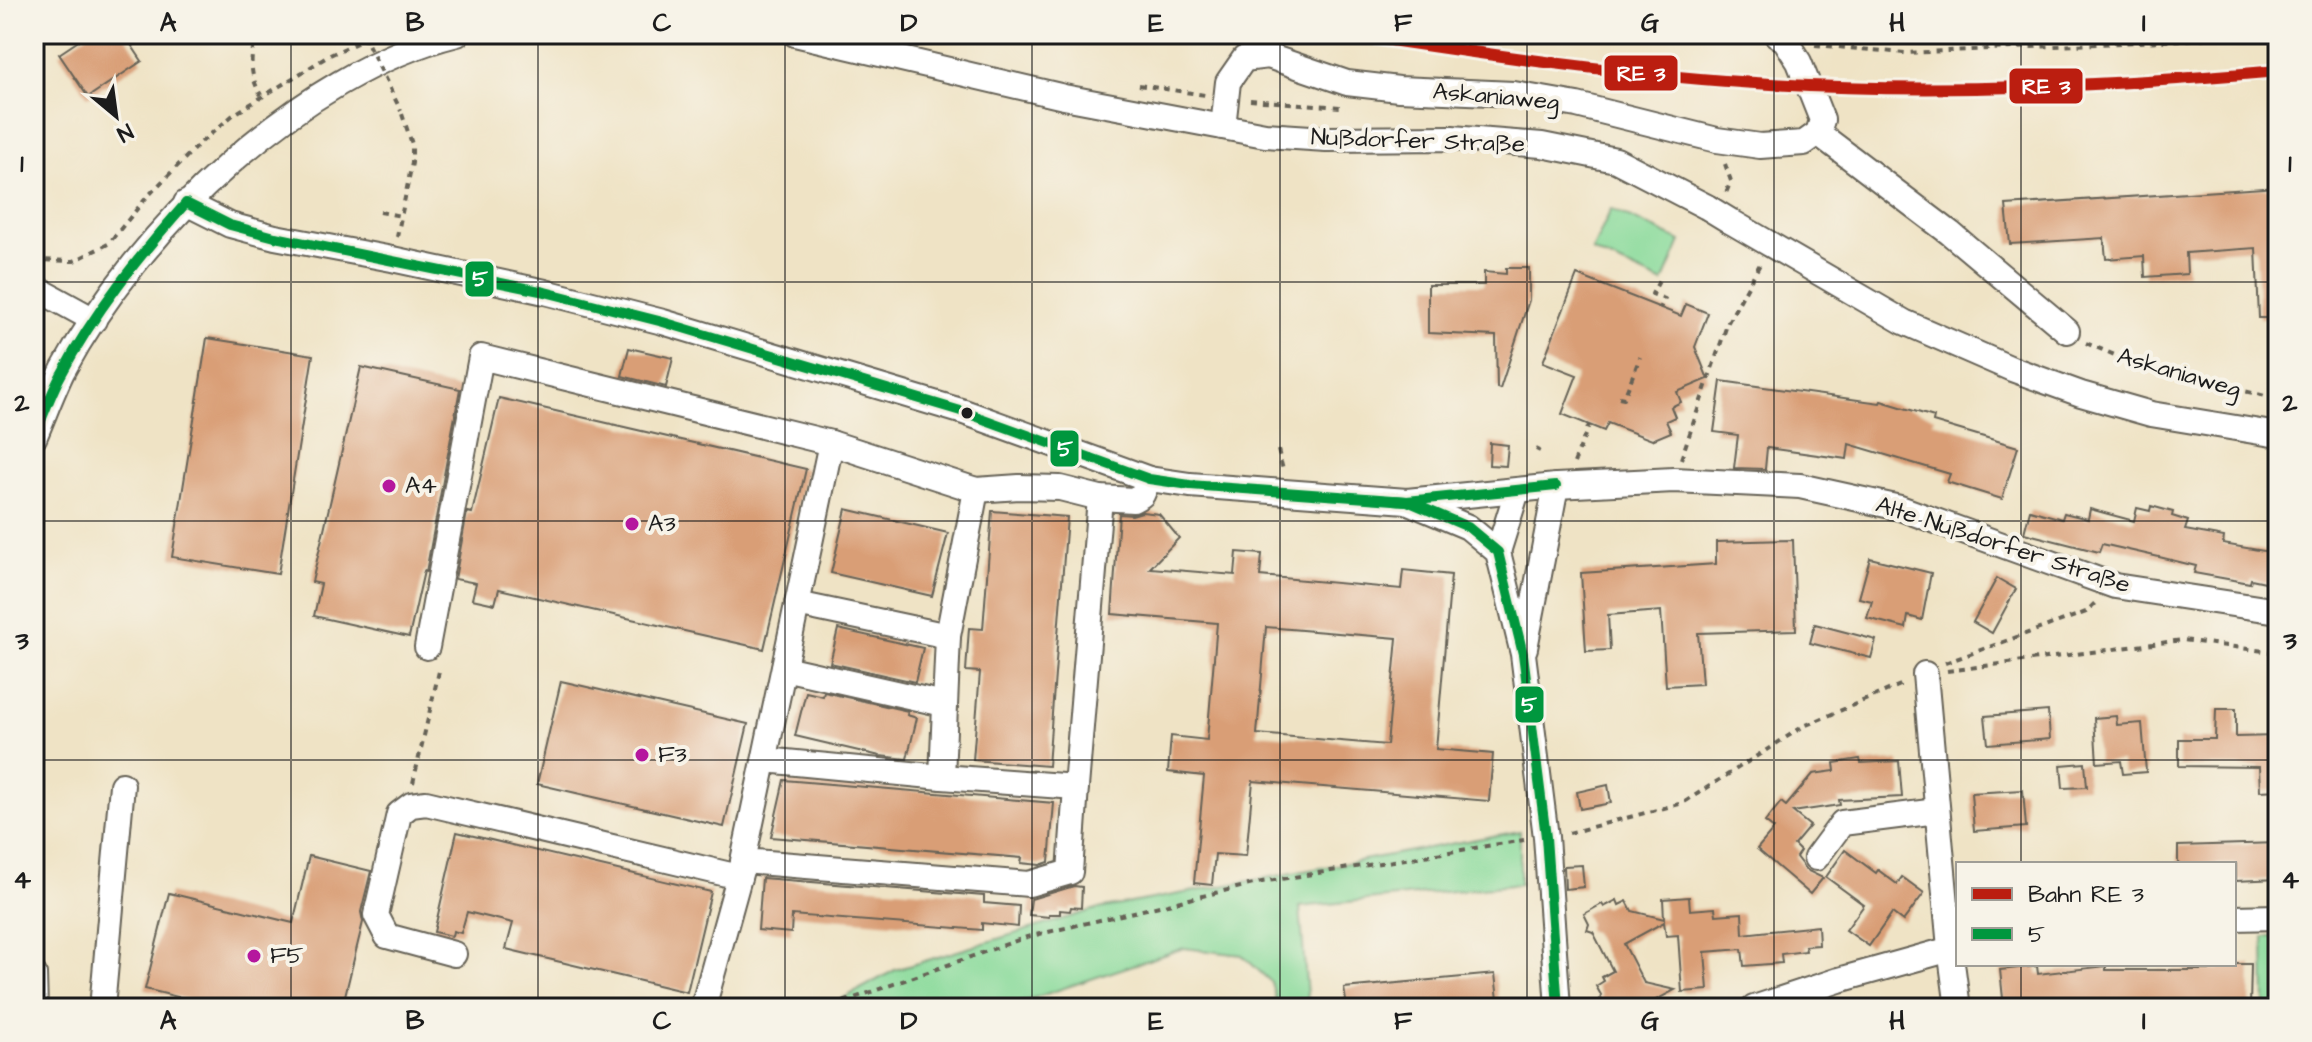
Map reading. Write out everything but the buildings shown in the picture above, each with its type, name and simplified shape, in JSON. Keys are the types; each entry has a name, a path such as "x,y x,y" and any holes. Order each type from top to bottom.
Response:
{"street":[{"path":"34,438 63,371 94,320 143,251 186,203 229,163 321,95 390,58 457,34"},
{"name":"Nußdorfer Straße","path":"795,34 1064,97 1265,135 1326,139 1452,138 1542,145 1616,160 1707,207 1904,322 2012,369 2081,394 2151,414 2278,435"},
{"path":"1780,37 1799,62 1815,100 1822,120 1818,133 1950,233 2067,331"},
{"name":"Askaniaweg","path":"1223,127 1228,82 1244,59 1268,56 1347,83 1399,89 1514,94 1577,105 1717,140 1760,146 1804,143 1818,133"},
{"name":"Alte Nußdorfer Straße","path":"186,203 230,225 275,237 545,292 663,322 964,412 1149,479 1190,485 1407,501 1563,486 1674,480 1800,486 1900,508 2115,586 2278,611"},
{"path":"34,287 94,320"},
{"path":"427,647 481,357 831,443 976,490 1060,488 1100,498 1133,500 1142,495 1149,479"},
{"path":"704,1004 741,869 831,443"},
{"path":"1523,654 1563,486"},
{"path":"942,777 948,636 976,490"},
{"path":"1517,491 1498,552 1523,654 1546,837 1558,1008"},
{"path":"454,954 387,936 376,915 399,814 411,805 426,803 741,869 1029,884 1070,872 1100,498"},
{"path":"1407,501 1468,527 1498,552"},
{"path":"797,604 948,636"},
{"path":"784,668 944,704"},
{"path":"1925,674 1958,1008"},
{"path":"765,760 1076,787"},
{"path":"102,1008 122,785"},
{"path":"1816,858 1842,823 1937,811"},
{"path":"2236,918 2278,917"},
{"path":"1754,1008 1954,948"},
{"path":"34,974 35,1008"}],"path":[{"path":"258,34 251,63 253,78 261,95"},
{"path":"349,34 354,44"},
{"path":"363,34 401,111 412,144 412,163 392,259"},
{"path":"34,260 74,261 108,244 147,197 198,145 233,115 261,95 376,34"},
{"path":"1780,37 1839,49 1905,53 2257,34"},
{"path":"1139,85 1209,95"},
{"path":"380,212 401,216"},
{"path":"1674,480 1728,322 1762,259"},
{"path":"1659,281 1652,294 1665,299 1660,308"},
{"name":"Askaniaweg","path":"2067,331 2075,339 2146,368 2278,399"},
{"path":"1619,397 1624,398 1640,357"},
{"path":"1563,486 1589,425"},
{"path":"834,1008 840,1003 1027,937 1262,882 1595,828 1683,803 1804,726 1925,674 1952,659 2086,612 2115,586"},
{"path":"1925,674 2183,640 2278,653"},
{"path":"411,805 441,662 427,647"}],"green space":[{"path":"1611,209 1681,241 1663,283 1592,251"},
{"path":"1520,831 1520,884 1300,907 1308,1008 1278,1008 1271,982 1242,955 1184,948 1004,1008 826,1008 895,970 1093,910"},
{"path":"2264,937 2278,937 2278,1008 2265,1008"}],"transit line":[{"path":"1351,34 1613,70 1834,87 2024,87 2278,71"},
{"name":"5","path":"186,203 230,225 275,237 545,292 663,322 964,412 1149,479 1190,485 1407,501 1468,527 1498,552 1523,654 1546,837 1558,1008"},
{"name":"5","path":"34,438 57,383 88,329 134,264 186,203"},
{"name":"5","path":"1394,500 1556,486"}],"place":[{"name":"A4","path":"389,486"},
{"name":"A3","path":"632,524"},
{"name":"F3","path":"642,755"},
{"name":"F5","path":"254,956"}]}
